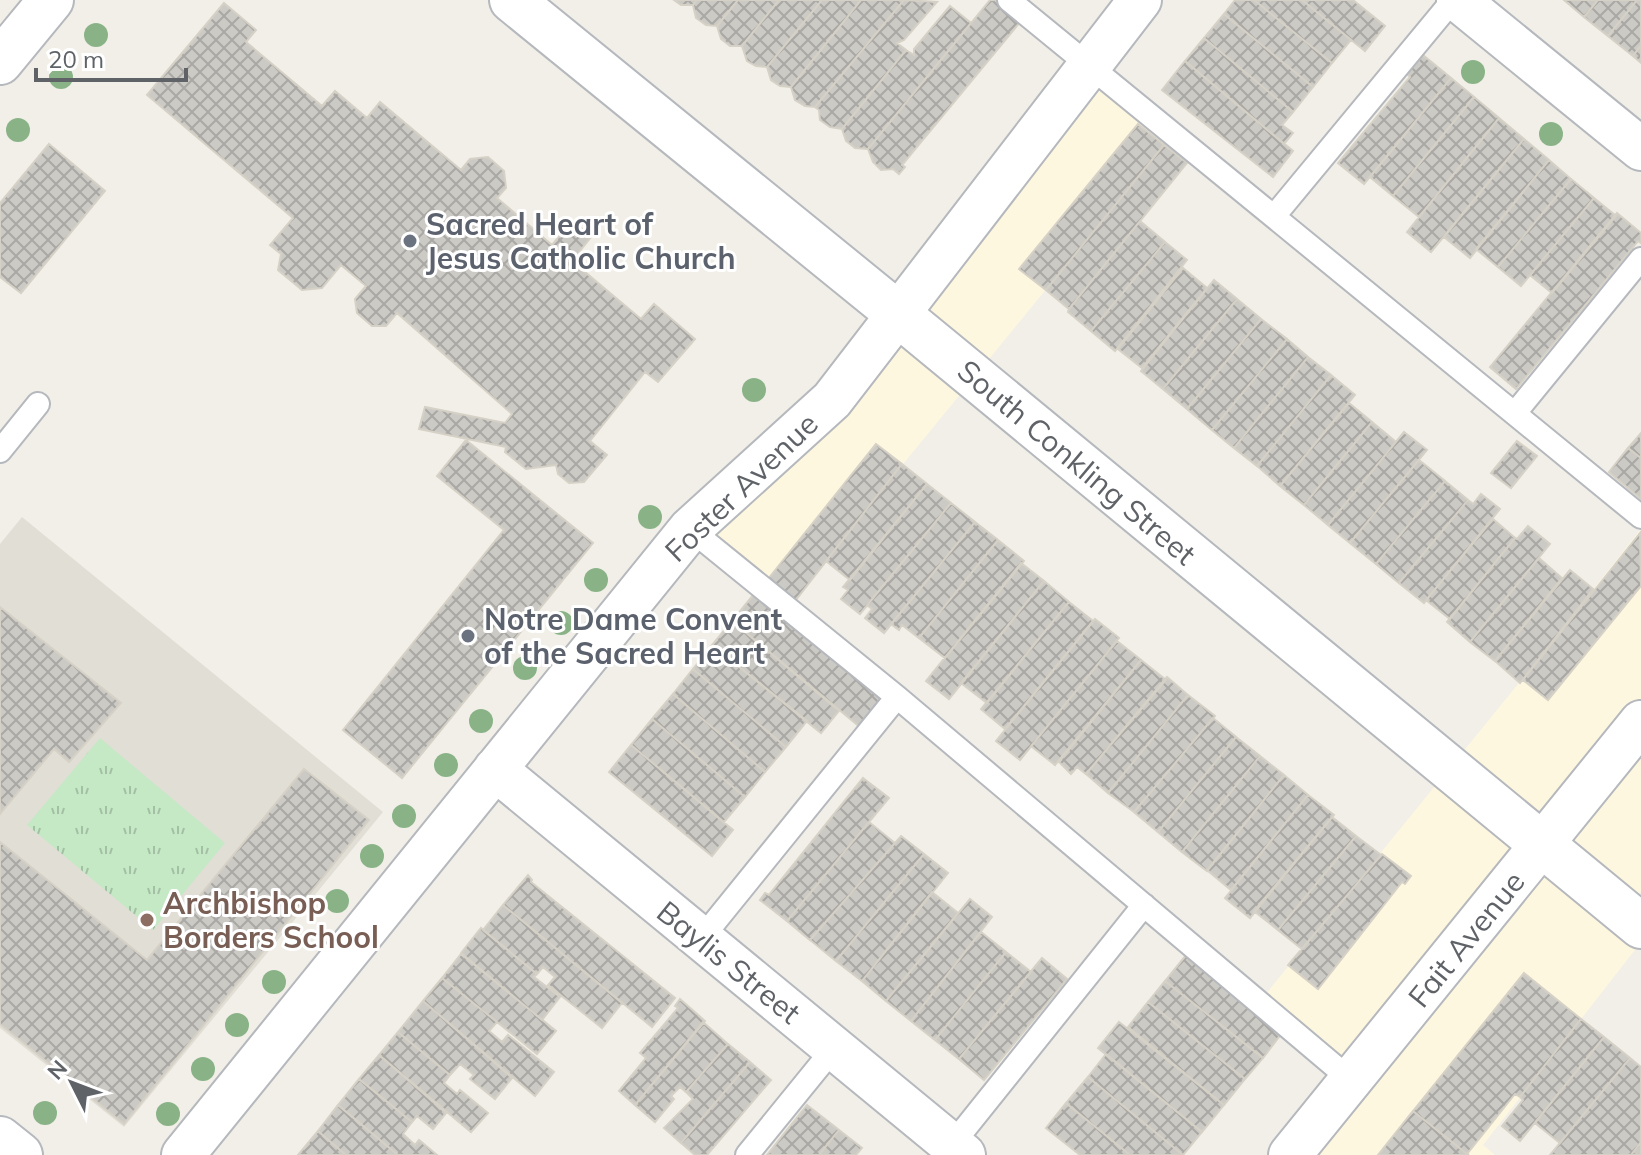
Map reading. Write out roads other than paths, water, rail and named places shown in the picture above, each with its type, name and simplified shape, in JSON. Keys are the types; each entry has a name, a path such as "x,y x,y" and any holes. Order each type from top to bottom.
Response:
{"street":[{"path":"0,62 51,0"},
{"name":"South Conkling Street","path":"512,0 1641,926"},
{"name":"Foster Avenue","path":"183,1155 690,529 832,400 1140,0"},
{"path":"1456,0 1641,149"},
{"name":"Fait Avenue","path":"1290,1155 1641,722"},
{"name":"Baylis Street","path":"495,769 834,1048 953,1152"},
{"path":"0,1139 20,1155"}],"lane":[{"path":"1009,0 1641,517"},
{"path":"1275,215 1456,0"},
{"path":"1515,413 1641,259"},
{"path":"0,451 38,404"},
{"path":"690,529 897,697 1351,1080"},
{"path":"701,939 897,697"},
{"path":"953,1152 1144,905"},
{"path":"747,1155 834,1048"}],"place":[{"name":"Sacred Heart of Jesus Catholic Church","path":"410,241"},
{"name":"Notre Dame Convent of the Sacred Heart","path":"468,636"},
{"name":"Archbishop Borders School","path":"147,920"}]}
